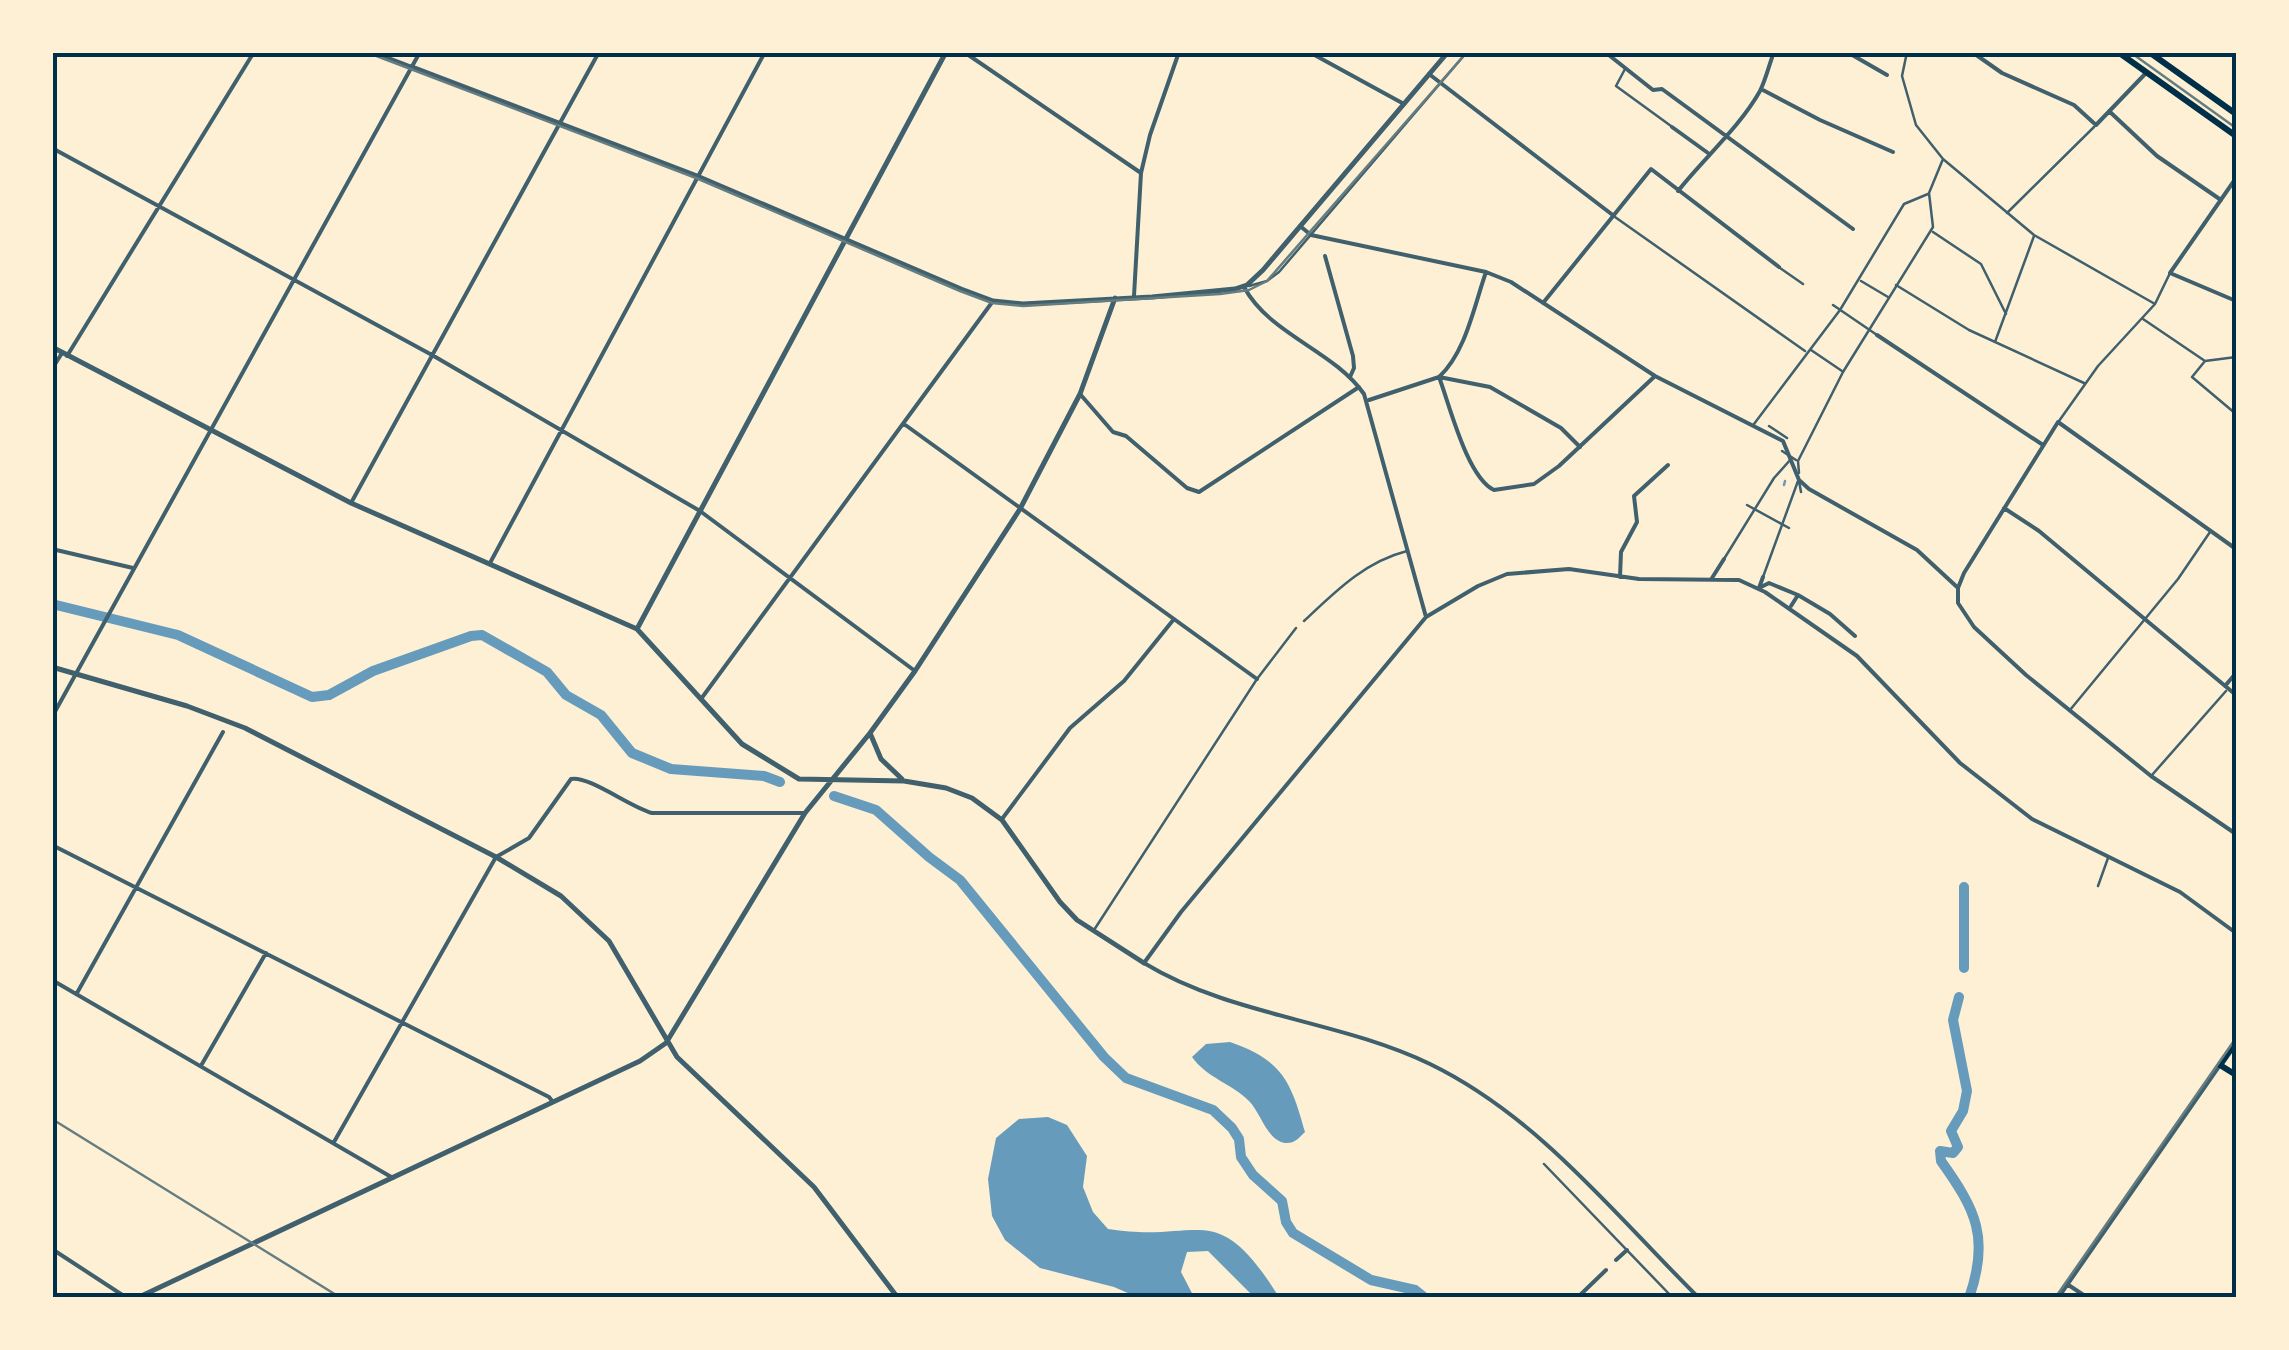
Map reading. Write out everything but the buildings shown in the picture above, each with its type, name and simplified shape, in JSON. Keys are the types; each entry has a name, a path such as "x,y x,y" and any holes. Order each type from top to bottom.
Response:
{"main road":[{"path":"2118,52 2236,136"},
{"path":"2149,52 2236,114"},
{"path":"2236,1042 2220,1065 2236,1075"}],"street":[{"path":"52,369 65,355 254,52"},
{"path":"373,52 697,176 994,300 1023,304 1225,291 1267,281 1467,52"},
{"path":"52,717 420,52"},
{"path":"352,503 598,52"},
{"path":"490,563 766,52"},
{"path":"637,629 946,52"},
{"path":"964,52 1141,173"},
{"path":"1134,298 1141,173 1179,52"},
{"path":"1309,52 1404,104"},
{"path":"1244,287 1448,52"},
{"path":"1606,52 1653,90 1662,88 1853,229"},
{"path":"1678,190 1708,153 1726,138 1761,89 1774,52"},
{"path":"1847,52 1887,75"},
{"path":"1906,52 1902,76 1916,125 1943,159 2034,235 2155,304"},
{"path":"1972,52 2002,74 2074,105 2096,125"},
{"path":"1625,68 1616,86 1708,153"},
{"path":"2006,214 2146,73"},
{"path":"1429,74 1614,216 1799,346 1843,372"},
{"path":"1761,89 1892,152"},
{"path":"2109,111 2157,156 2221,200"},
{"path":"52,148 432,356 700,511 914,671"},
{"path":"1712,578 1755,509 1807,440 1843,372 1933,227 1929,194 1943,159"},
{"path":"1544,303 1650,169 1803,284"},
{"path":"2236,178 2170,273 2155,304 2084,383 1958,588 1961,610 1974,628 2151,776 2236,834"},
{"path":"1753,426 1840,310 1904,204 1929,194"},
{"path":"1300,226 1311,235 1486,272 1510,282 1653,375 1753,426 1778,432 1788,448 1801,492"},
{"path":"1930,231 1981,264 2006,314"},
{"path":"1995,344 2034,235"},
{"path":"1874,241 1882,245"},
{"path":"1325,256 1352,356 1354,368 1350,378"},
{"path":"1367,400 1439,377 1453,364 1486,272"},
{"path":"2170,273 2236,301"},
{"path":"1860,280 1888,298"},
{"path":"1896,285 1995,344 2018,350 2084,383"},
{"path":"1244,287 1256,306 1350,378 1367,400 1426,617"},
{"path":"137,1298 640,1061 666,1043 805,813 914,671 1020,509 1080,394 1114,298"},
{"path":"701,699 994,300"},
{"path":"1833,306 2043,444"},
{"path":"2143,319 2205,361 2236,358"},
{"path":"52,347 352,503 637,629 742,744 799,779 904,781 962,793 1002,820 1060,902 1093,932 1144,963 1183,984 1418,1058 1510,1113 1556,1153 1699,1298"},
{"path":"2205,361 2192,377 2236,414"},
{"path":"1439,377 1472,464 1482,482 1494,490 1534,484 1580,447 1653,375"},
{"path":"1439,377 1490,387 1561,428 1580,447"},
{"path":"1080,394 1113,432 1126,436 1187,488 1199,492 1359,387"},
{"path":"2058,422 2236,549"},
{"path":"904,424 1257,679"},
{"path":"1770,426 1787,438"},
{"path":"1799,436 1807,440"},
{"path":"1782,451 1792,460"},
{"path":"1620,577 1620,552 1637,522 1634,496 1668,465"},
{"path":"1760,588 1800,483"},
{"path":"1800,483 1917,550 1958,588"},
{"path":"1747,504 1789,528"},
{"path":"2004,508 2038,531 2236,694"},
{"path":"2069,711 2178,579 2210,531"},
{"path":"52,549 133,568"},
{"path":"1304,621 1356,574 1392,555 1407,552"},
{"path":"1144,963 1181,912 1426,617 1507,574 1570,568 1620,577 1739,580 1760,588 1857,656 1982,783 2032,819 2180,892 2236,933"},
{"path":"1760,588 1769,583 1798,595 1830,614 1855,636"},
{"path":"1790,608 1798,595"},
{"path":"1002,820 1070,728 1124,681 1174,619"},
{"path":"1093,932 1257,679 1296,628"},
{"path":"52,667 188,706 245,728 540,882 601,930 666,1043 686,1067 814,1187 898,1298"},
{"path":"2151,776 2236,673"},
{"path":"77,993 223,732"},
{"path":"870,733 881,759 904,781"},
{"path":"334,1142 496,857 530,838 574,776 634,808 652,813 805,813"},
{"path":"52,845 553,1102"},
{"path":"2098,886 2109,856"},
{"path":"202,1064 266,953"},
{"path":"52,980 393,1178"},
{"path":"2058,1298 2220,1065"},
{"path":"1544,1164 1673,1298"},
{"path":"52,1248 127,1298"},
{"path":"1616,1260 1627,1250"},
{"path":"1577,1298 1606,1270"},
{"path":"2067,1284 2088,1298"}],"water":[{"path":"1230,1042 1262,1056 1282,1075 1295,1099 1305,1132 1296,1140 1278,1141 1249,1101 1192,1057 1206,1044"},
{"path":"1048,1117 1067,1125 1087,1156 1083,1187 1093,1212 1108,1229 1205,1230 1222,1235 1257,1265 1279,1297 1254,1297 1208,1251 1187,1252 1181,1272 1194,1297 1137,1297 1040,1268 1005,1240 992,1216 988,1179 996,1138 1019,1119"}],"waterway":[{"path":"1784,485 1785,481"},
{"path":"52,604 178,635 312,697 329,695 373,671 482,635 547,672 566,695 601,715 632,753 671,769 764,776 780,782"},
{"path":"834,796 876,810 960,880 1104,1057 1126,1078 1213,1110 1232,1128 1239,1139 1241,1157 1253,1175 1282,1201 1286,1222 1293,1233 1371,1280 1415,1290 1425,1298"},
{"path":"1964,887 1964,968"},
{"path":"1959,997 1953,1020 1967,1091 1963,1111 1951,1131 1958,1147 1953,1153 1940,1151 1941,1161 1976,1225 1978,1258 1969,1298"}],"tram line":[{"path":"366,52 696,178 960,291 992,303 1023,306 1220,294 1249,290 1267,281 1467,52"},
{"path":"2130,52 2236,128"},
{"path":"2055,1298 2236,1038"}],"railway":[{"path":"52,1119 341,1298"}]}
